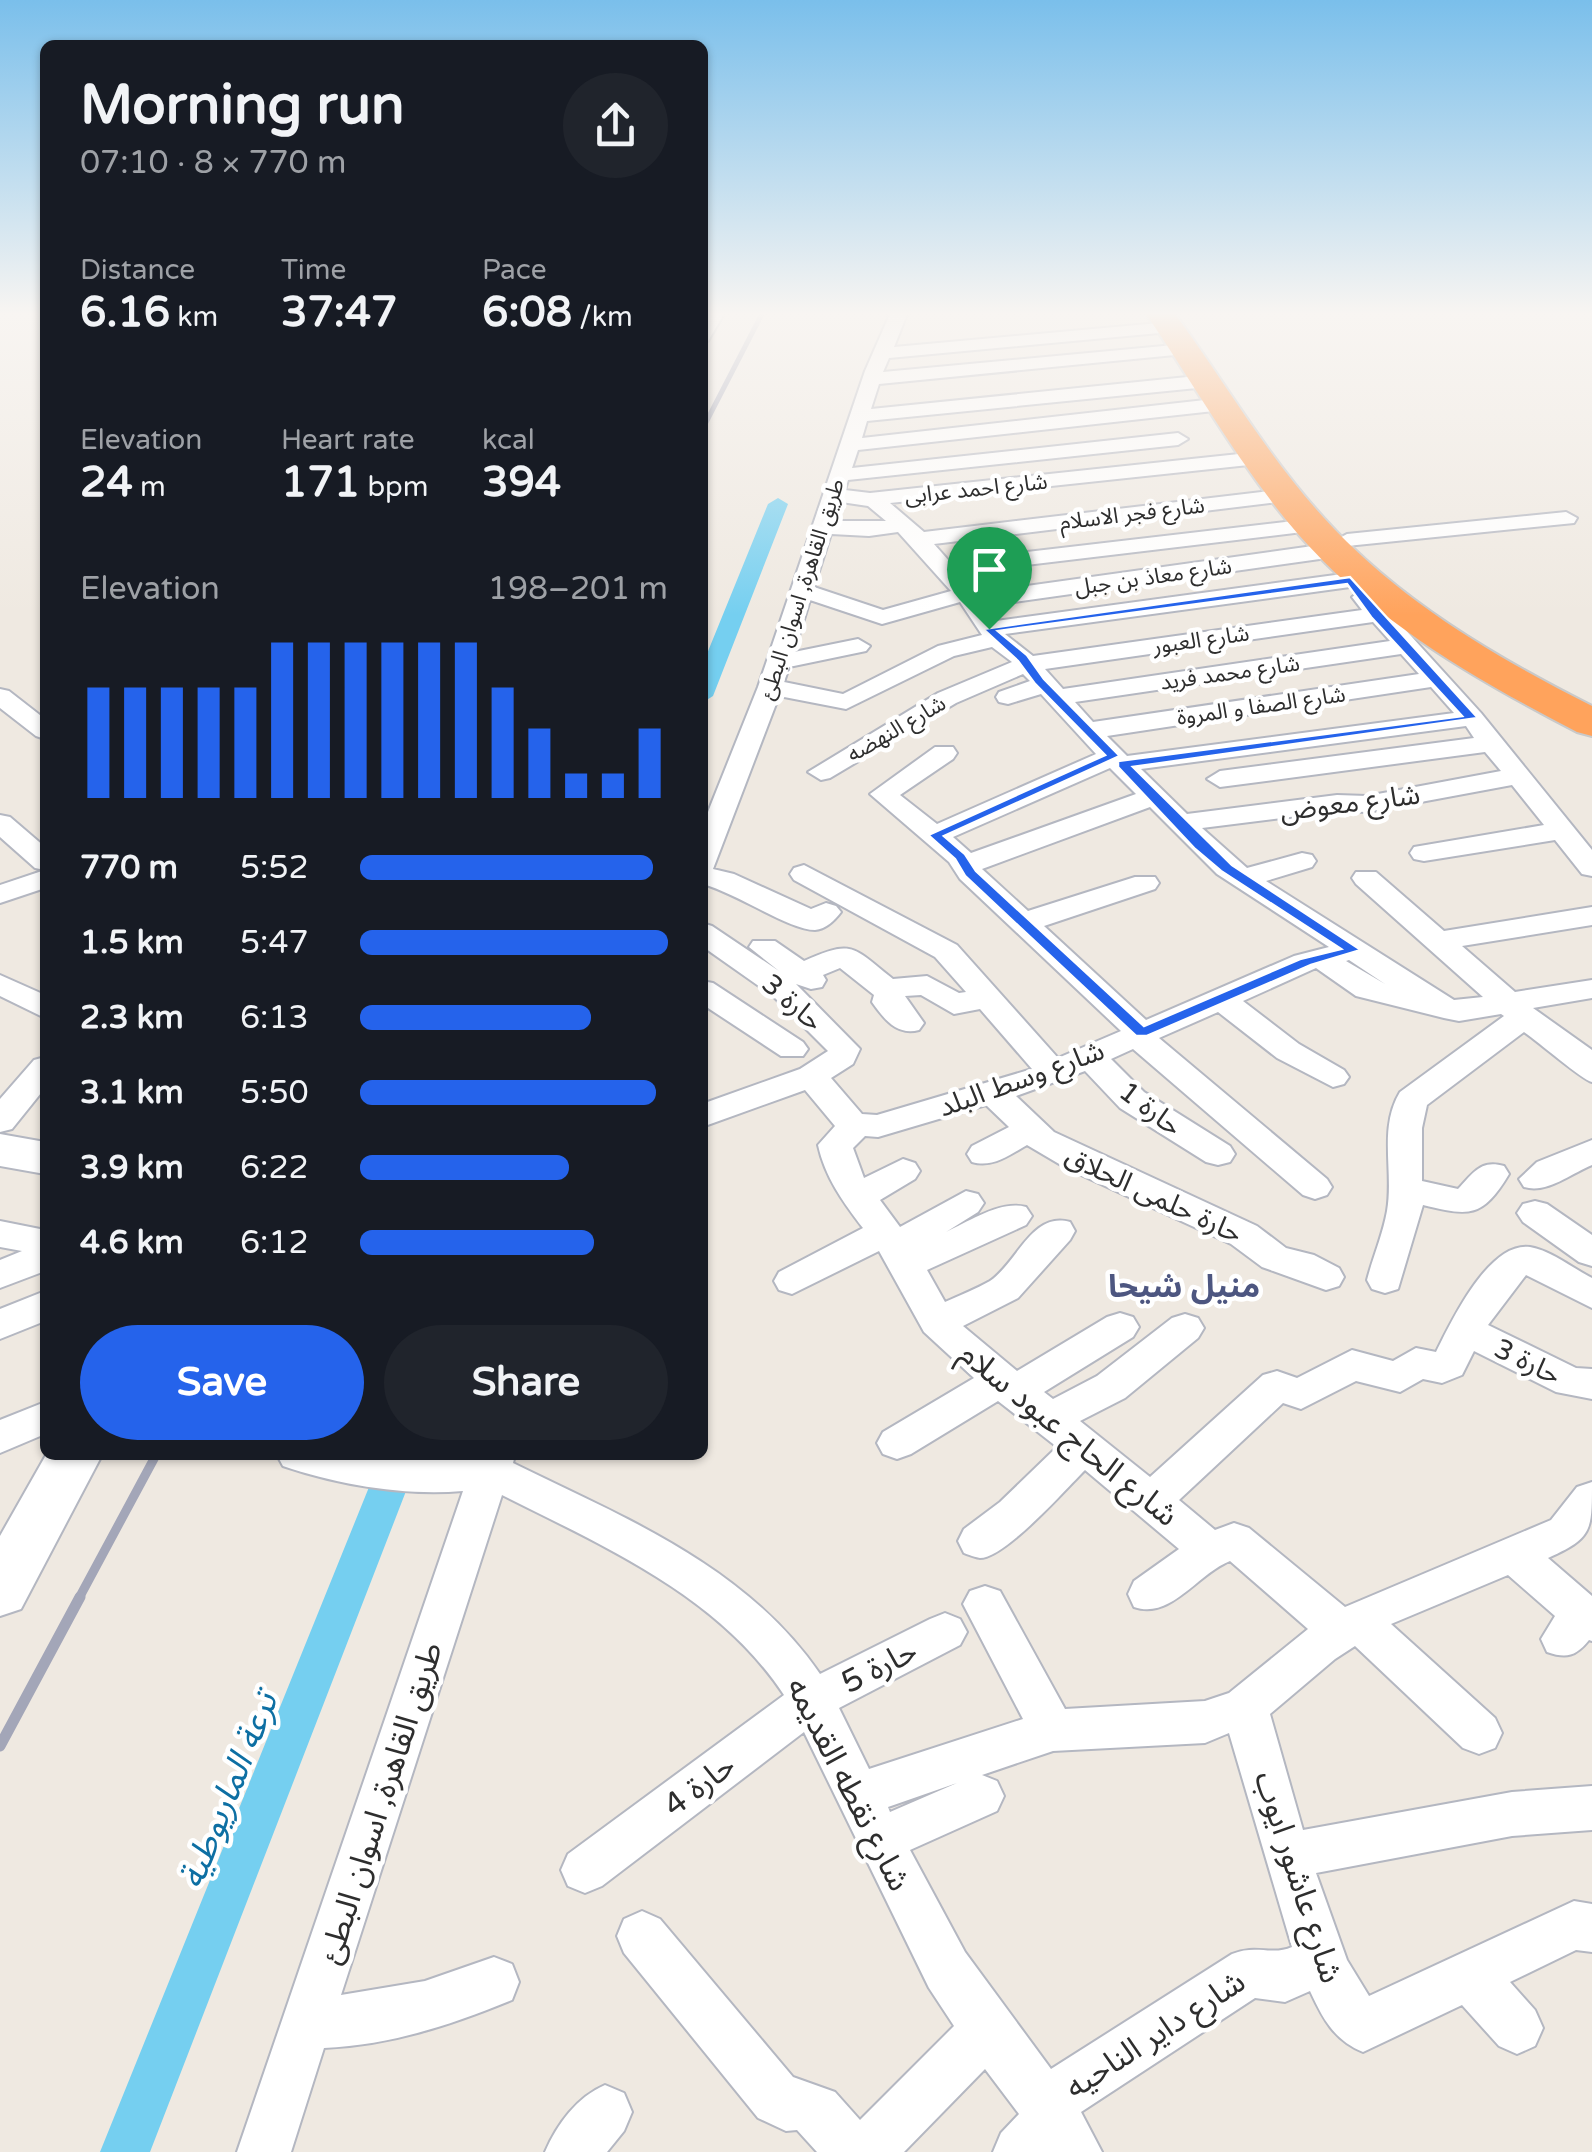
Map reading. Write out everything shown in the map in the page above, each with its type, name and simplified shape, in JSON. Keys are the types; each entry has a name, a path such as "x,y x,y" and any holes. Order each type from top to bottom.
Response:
{"highway":[{"path":"1230,414 1286,495 1336,551 1440,634 1592,723"},
{"path":"1241,414 1294,477 1336,551 1509,660 1592,706"}],"street":[{"name":"طريق القاهرة, اسوان البطئ","path":"708,848 770,688 860,414"},
{"path":"850,444 965,414"},
{"path":"1101,429 1119,414"},
{"path":"836,485 1178,439"},
{"name":"شارع احمد عرابى","path":"910,534 1258,458"},
{"path":"910,534 1190,482"},
{"path":"836,485 910,534 1087,731 1178,823 1242,879 1394,974 1430,1002"},
{"name":"شارع فجر الاسلام","path":"910,534 1286,495"},
{"path":"924,628 1336,551 1566,518"},
{"path":"823,527 1336,551"},
{"path":"910,534 1079,536"},
{"path":"1336,551 1376,615 1472,718 1576,850"},
{"name":"شارع معاذ بن جبل","path":"980,615 1336,551"},
{"path":"802,590 882,617 980,615"},
{"path":"770,688 846,702 946,651 980,615"},
{"name":"شارع العبور","path":"1041,683 1376,615"},
{"path":"778,662 858,646"},
{"name":"شارع محمد فريد","path":"1041,683 1405,646"},
{"name":"شارع الصفا و المروة","path":"1087,731 1436,679"},
{"path":"1008,697 1041,683"},
{"name":"شارع النهضه","path":"821,772 947,698 1041,683"},
{"path":"0,696 40,727"},
{"path":"935,835 1118,760 1472,718"},
{"path":"1220,779 1492,743"},
{"path":"944,753 882,792 935,835 1139,1034 1315,1187"},
{"name":"شارع معوض","path":"1178,823 1339,803 1367,804 1379,799 1471,788 1479,782 1519,776"},
{"path":"966,865 1154,797"},
{"path":"0,823 40,858"},
{"path":"1434,861 1576,850"},
{"path":"1242,879 1302,861"},
{"path":"804,874 877,904 946,951 1053,1072"},
{"path":"708,876 814,921 826,912"},
{"path":"1366,878 1518,1010 1577,1053 1592,1072"},
{"path":"1022,922 1145,883"},
{"path":"708,896 751,917"},
{"path":"1439,941 1592,916"},
{"name":"حارة 3","path":"708,936 784,988 844,1048 842,1056 810,1076"},
{"path":"764,947 806,977 846,956 891,989 927,985 954,1004 986,998"},
{"name":"شارع وسط البلد","path":"856,1126 878,1126 993,1094 1320,957 1353,950"},
{"path":"1320,957 1367,988 1459,1011 1518,1010 1592,989"},
{"path":"0,984 40,1005"},
{"path":"891,989 888,1002 908,1024"},
{"path":"708,994 792,1048"},
{"path":"1220,998 1288,1051 1333,1076"},
{"path":"1385,1280 1405,1209 1406,1114 1412,1100 1518,1010"},
{"name":"حارة 1","path":"1088,1056 1132,1100 1218,1154"},
{"path":"0,1120 40,1073"},
{"path":"708,1114 810,1076 856,1126"},
{"name":"حارة حلمى الحلاق","path":"993,1094 1030,1130 1078,1160 1244,1235 1275,1258 1301,1264 1326,1277"},
{"name":"شارع الحاج عبود سلام","path":"856,1126 835,1144 841,1172 895,1248 937,1322 1006,1387 1210,1550"},
{"path":"984,1154 1030,1130"},
{"path":"0,1150 40,1157"},
{"path":"1592,1151 1570,1162 1555,1163 1535,1196 1592,1253"},
{"path":"858,1197 903,1171"},
{"path":"1406,1188 1466,1203 1492,1174"},
{"path":"895,1248 966,1203"},
{"path":"792,1282 895,1248 1014,1216"},
{"path":"937,1322 1005,1288 1057,1231"},
{"path":"0,1234 40,1242"},
{"path":"0,1275 40,1258"},
{"path":"1151,1501 1277,1386 1301,1394 1359,1364 1400,1376 1420,1362 1445,1367 1494,1288 1522,1260 1592,1295"},
{"path":"0,1325 40,1307"},
{"path":"897,1444 1120,1327"},
{"path":"1048,1420 1111,1387 1185,1328"},
{"name":"حارة 3","path":"1466,1331 1570,1382 1592,1384"},
{"path":"0,1437 40,1419"},
{"path":"979,1541 1015,1514 1083,1446"},
{"path":"0,1591 17,1538 71,1460"},
{"path":"323,1460 431,1478 461,1477 493,1463"},
{"name":"طريق القاهرة, اسوان البطئ","path":"264,2152 493,1463"},
{"name":"شارع نقطه القديمه","path":"493,1463 644,1547 727,1601 784,1658 812,1700 947,1970 1048,2131"},
{"path":"858,1795 1053,1730 1205,1722 1245,1707 1296,1662 1350,1626 1566,1532 1592,1499"},
{"path":"1149,1594 1210,1550 1234,1540 1350,1626 1479,1733"},
{"path":"1514,1554 1579,1625"},
{"path":"985,1604 1053,1730"},
{"name":"حارة 5","path":"812,1700 946,1632"},
{"name":"حارة 4","path":"586,1870 812,1700"},
{"name":"شارع عاشور ايوب","path":"1245,1707 1320,1960 1352,2020 1364,2026 1574,1925 1592,1928"},
{"path":"879,1840 980,1796"},
{"path":"1287,1856 1512,1814 1592,1808"},
{"path":"642,1936 778,2099 786,2104 802,2102 814,2106 852,2152"},
{"name":"شارع داير الناحيه","path":"1048,2131 1250,1972 1285,1977 1320,1960"},
{"path":"1470,1975 1517,2028"},
{"path":"307,2023 402,2015 448,2002 494,1982"},
{"path":"866,2152 987,2030"}],"waterway":[{"name":"ترعة الماريوطية","path":"708,681 778,504"},
{"name":"ترعة الماريوطية","path":"125,2152 399,1460"}],"railway":[{"path":"708,418 710,414"},
{"path":"78,1600 153,1460"},
{"path":"0,1746 80,1597"}],"district":[{"name":"منيل شيحا","path":"1184,1286"}],"route":[{"path":"1350,580 1376,615 1472,718 1123,764 1226,868 1279,906 1353,950 1312,959 1142,1033 970,873 960,857 935,835 1114,756 1039,682 1022,658 989,629 1350,580"}]}
